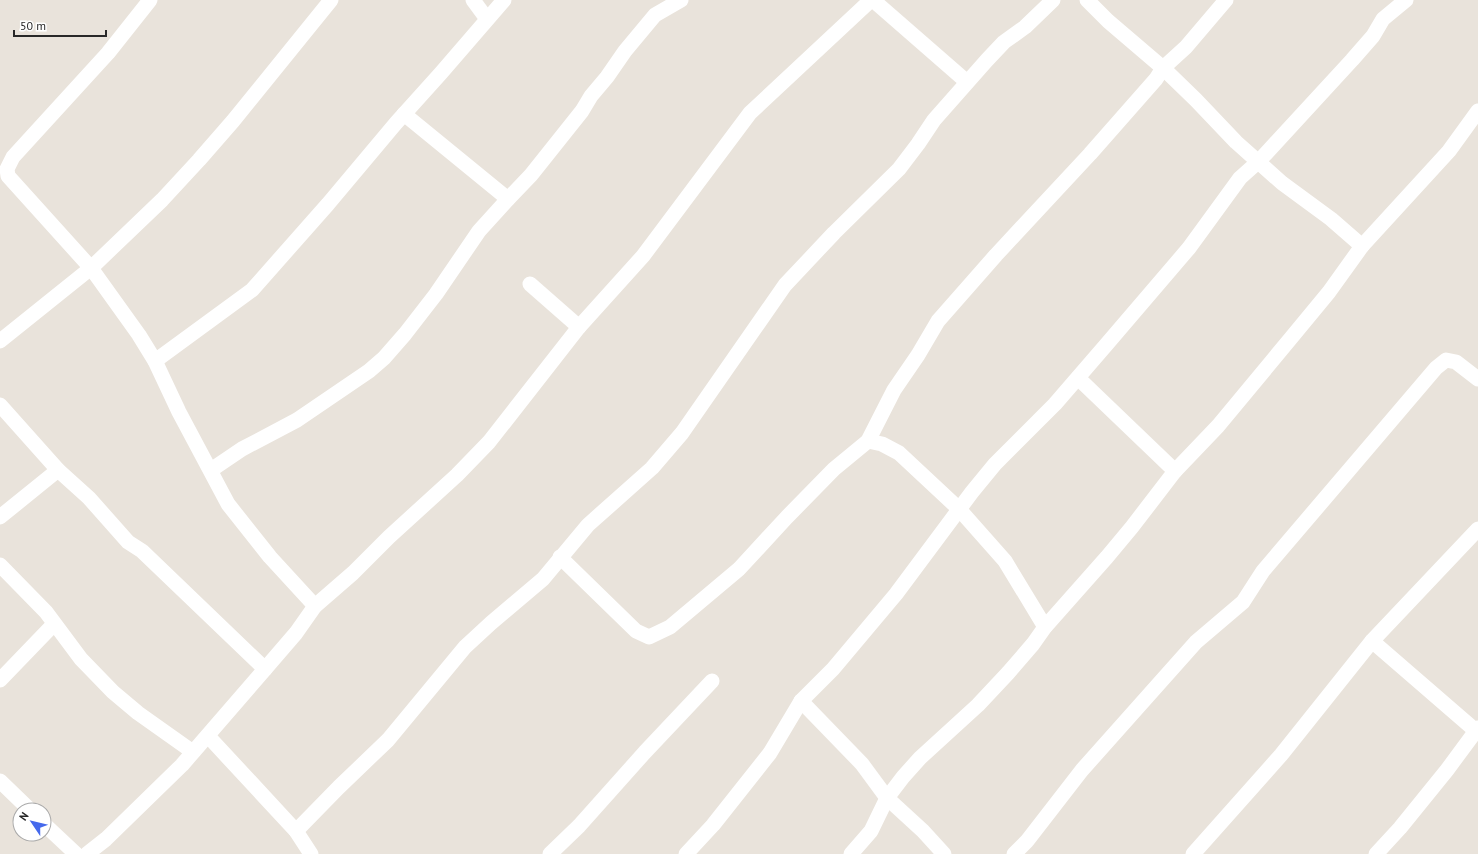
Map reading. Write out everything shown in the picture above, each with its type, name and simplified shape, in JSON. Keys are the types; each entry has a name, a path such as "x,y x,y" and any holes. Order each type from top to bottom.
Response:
{"street":[{"path":"150,0 94,69 13,157 7,170 8,176 91,268 139,335 156,362 179,412 228,504 270,557 315,606"},
{"path":"0,341 91,268 162,200 199,160 331,0"},
{"path":"473,0 487,19"},
{"path":"156,362 252,290 504,0"},
{"path":"211,470 242,449 297,420 358,379 384,358 436,294 480,231 565,133 582,111 591,96 655,15 681,0"},
{"path":"87,854 106,839 208,736 296,632 315,606 353,573 389,537 475,458 506,421 578,327 642,256 750,113 872,0 967,82"},
{"path":"296,832 339,786 388,740 465,647 543,579 588,524 652,468 682,432 785,285 899,169 934,120 1004,42 1025,27 1052,0"},
{"path":"1087,0 1163,68 1236,142 1282,182 1331,219 1362,246"},
{"path":"560,557 636,631 649,637 670,627 690,612 739,569 787,516 823,480 868,441 894,390 918,355 938,321 996,255 1095,148 1156,79 1163,68 1186,47 1226,0"},
{"path":"686,854 713,825 770,752 801,701 833,669 869,627 995,464 1055,404 1078,378 1189,248 1240,178 1259,161 1369,41 1383,19 1406,0"},
{"path":"851,854 871,831 887,798 902,777 920,758 978,705 1008,673 1033,644 1045,627 1132,527 1175,471 1218,426 1329,292 1362,246 1449,151 1478,110"},
{"path":"404,114 508,199"},
{"path":"530,284 578,327"},
{"path":"1014,854 1027,841 1082,770 1196,642 1243,602 1263,571 1436,368 1446,360 1456,362 1478,379"},
{"path":"1078,378 1175,471"},
{"path":"0,405 58,470 89,498 128,542 142,551 266,668"},
{"path":"868,441 882,444 899,453 959,509 1005,561 1045,627"},
{"path":"0,517 58,470"},
{"path":"1193,854 1281,754 1372,641 1478,529"},
{"path":"0,565 46,612 81,659 113,692 138,713 193,752"},
{"path":"0,680 54,624"},
{"path":"1372,641 1477,730 1400,828 1376,854"},
{"path":"550,854 579,826 645,752 712,681"},
{"path":"801,701 862,764 887,798 923,831 944,854"},
{"path":"208,736 296,832 311,854"},
{"path":"0,781 22,802"},
{"path":"52,832 76,854"}]}
